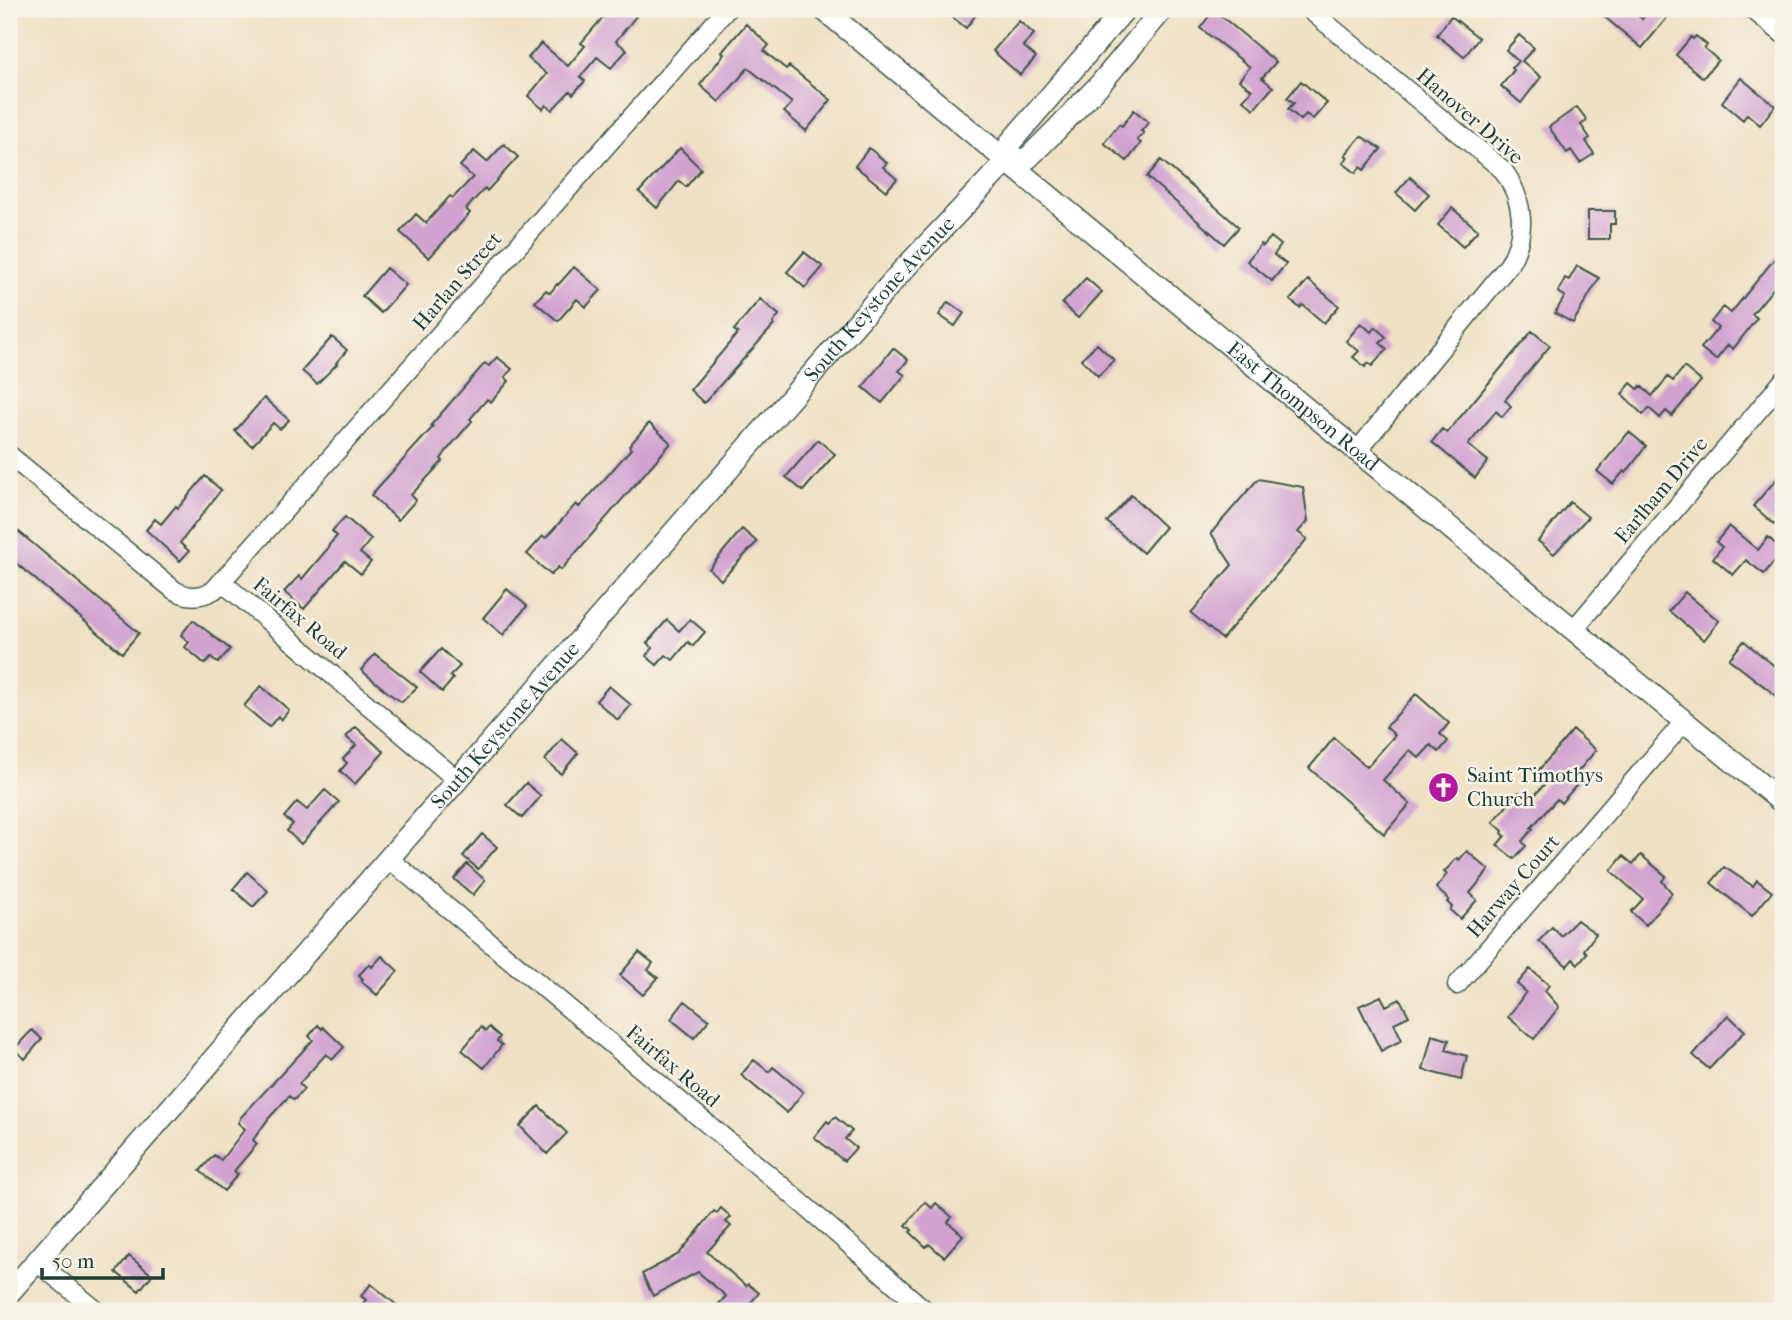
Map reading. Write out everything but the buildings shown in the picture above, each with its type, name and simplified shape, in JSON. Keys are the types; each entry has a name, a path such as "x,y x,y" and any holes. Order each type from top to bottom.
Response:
{"main road":[{"name":"East Thompson Road","path":"823,9 1783,803"},
{"name":"South Keystone Avenue","path":"9,1293 902,271 1006,162 1010,143 1015,136 1125,9"},
{"name":"South Keystone Avenue","path":"1006,162 1028,158 1101,83 1163,9"}],"street":[{"name":"Harlan Street","path":"222,582 727,9"},
{"name":"Hanover Drive","path":"1309,9 1503,170 1513,183 1520,205 1520,236 1508,265 1358,450"},
{"path":"1752,9 1783,34"},
{"name":"Earlham Drive","path":"1574,629 1783,381"},
{"name":"Fairfax Road","path":"9,455 174,590 183,595 204,596 222,582 456,779"},
{"name":"Harway Court","path":"1457,985 1685,721"},
{"name":"Fairfax Road","path":"388,858 782,1186 926,1311"},
{"path":"36,1261 97,1311"}],"place":[{"name":"Saint Timothys Church","path":"1444,787"}]}
